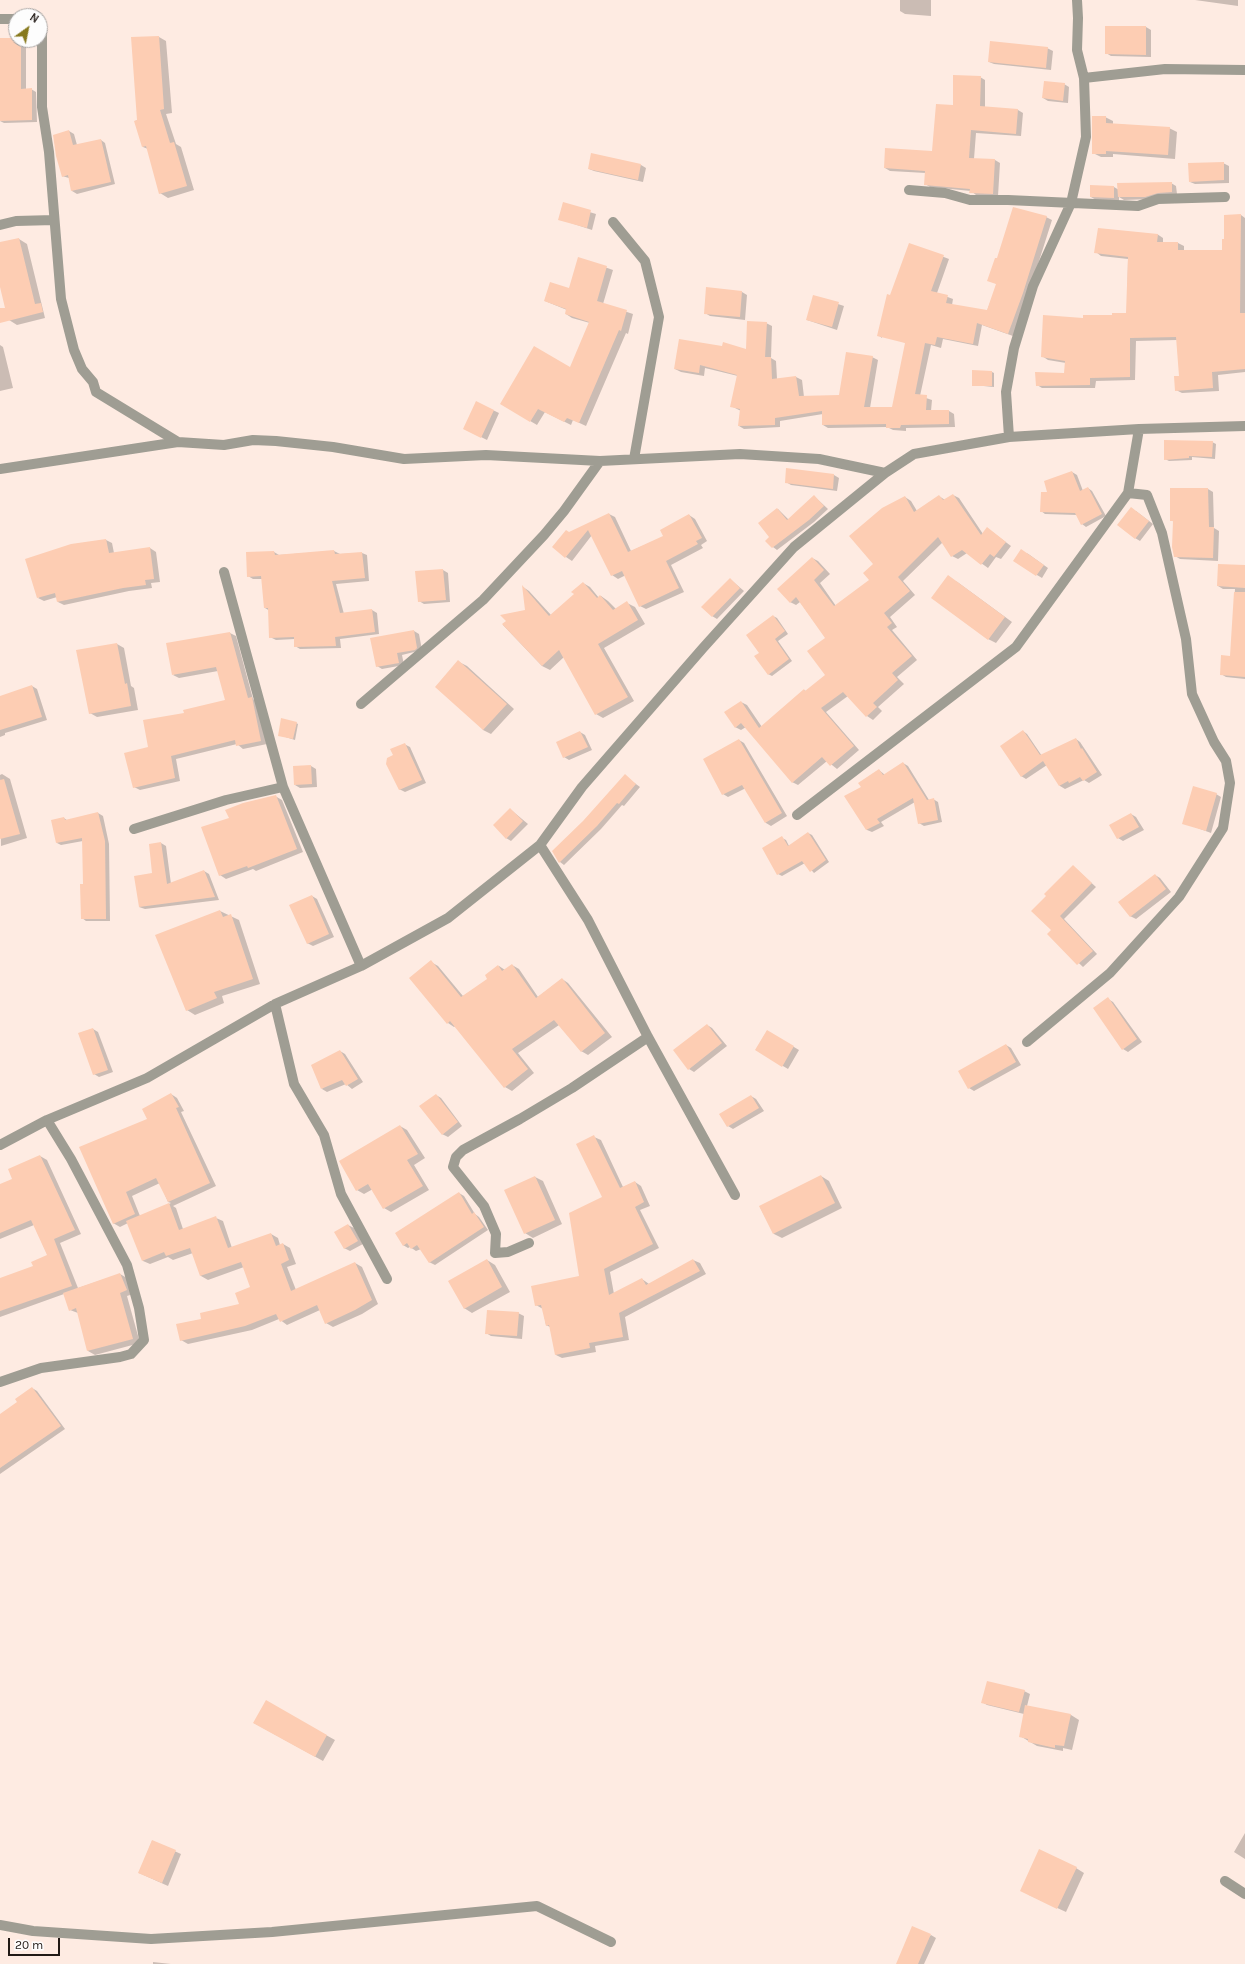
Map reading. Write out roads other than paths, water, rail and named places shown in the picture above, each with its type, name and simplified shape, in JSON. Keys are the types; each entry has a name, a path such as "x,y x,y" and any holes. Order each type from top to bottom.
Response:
{"street":[{"path":"1009,437 1006,392 1014,348 1033,286 1071,204 1086,137 1084,78 1077,50 1077,0"},
{"path":"42,48 42,106 49,152 61,299 74,350 82,369 93,382 96,392 178,442"},
{"path":"1084,78 1165,69 1245,70"},
{"path":"909,190 945,193 970,200 1008,200 1138,206 1158,199 1225,197"},
{"path":"0,225 16,221 54,220"},
{"path":"613,222 645,261 659,317 634,459"},
{"path":"0,1145 47,1120 147,1078 275,1004 361,966 448,918 540,845 588,781 703,648 794,547 885,473 914,454 1009,437 1140,429 1245,426"},
{"path":"797,815 1016,647 1128,493 1140,429"},
{"path":"0,468 178,442 224,444 253,440 333,447 404,459 486,455 600,460 740,454 819,459 885,473"},
{"path":"361,704 483,600 544,535 564,511 600,460"},
{"path":"1027,1042 1110,972 1179,897 1223,828 1230,783 1226,761 1214,742 1192,694 1186,638 1162,534 1147,495 1128,493"},
{"path":"224,572 283,787 361,966"},
{"path":"134,829 226,800 283,787"},
{"path":"540,845 588,920 648,1037 735,1194"},
{"path":"275,1004 294,1084 324,1135 341,1194 387,1279"},
{"path":"529,1243 508,1252 495,1253 496,1234 484,1206 454,1167 456,1157 463,1150 520,1119 572,1088 648,1037"},
{"path":"0,1382 42,1368 120,1357 131,1354 144,1340 139,1308 127,1265 71,1159 47,1120"},
{"path":"1225,1881 1245,1894"},
{"path":"0,1925 33,1931 151,1939 272,1932 537,1906 611,1942"}]}
